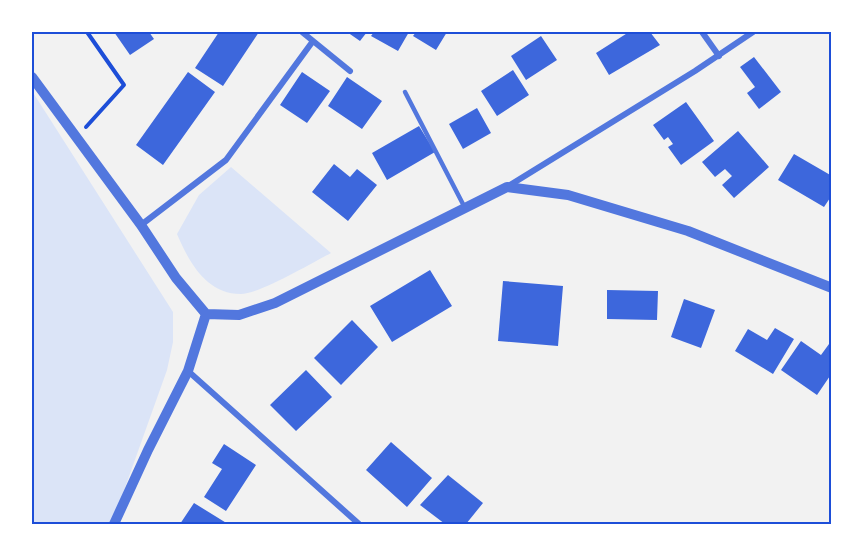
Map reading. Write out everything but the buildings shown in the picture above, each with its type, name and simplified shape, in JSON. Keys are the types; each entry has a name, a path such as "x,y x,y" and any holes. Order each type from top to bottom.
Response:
{"street":[{"path":"302,32 350,71"},
{"path":"702,32 719,56"},
{"path":"32,77 141,225 176,278 206,314 239,315 275,303 507,187 719,56 753,32"},
{"path":"141,225 226,160 313,41"},
{"path":"507,187 568,195 688,231 831,288"},
{"path":"114,525 148,450 188,371 206,314"},
{"path":"188,371 359,525"}],"lane":[{"path":"405,92 465,208"}],"path":[{"path":"76,138 124,85 87,32"}],"shaded area":[{"path":"32,91 173,312 173,342 167,370 112,524 32,524"},
{"path":"231,167 331,253 286,277 249,293 229,293 209,282 193,265 177,234 199,195"}]}
